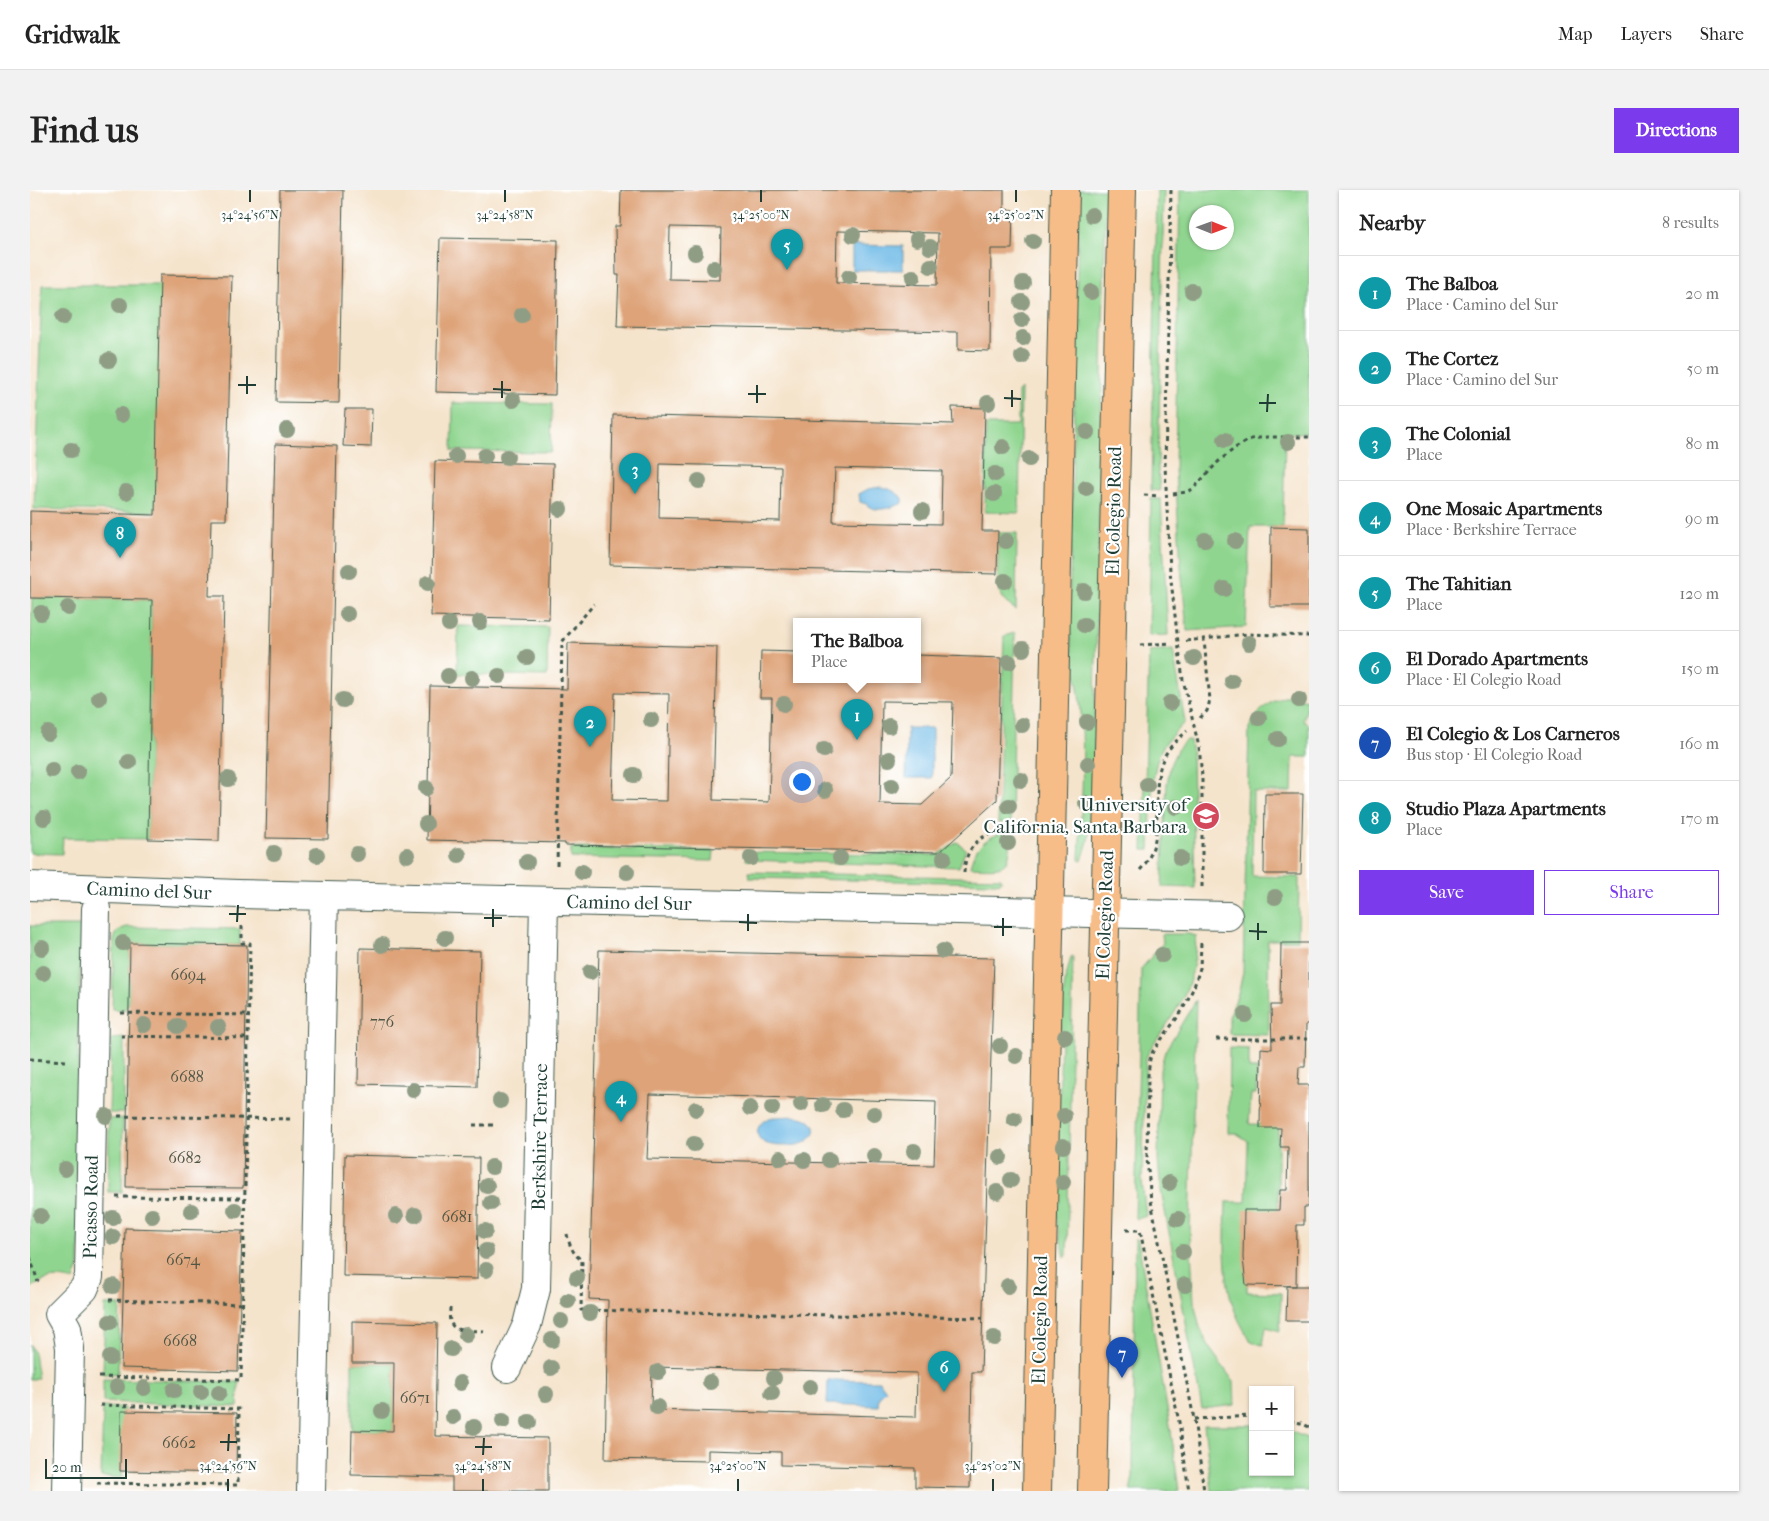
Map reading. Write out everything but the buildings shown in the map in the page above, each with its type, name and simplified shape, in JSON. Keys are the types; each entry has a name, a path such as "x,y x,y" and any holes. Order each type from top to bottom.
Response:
{"main road":[{"name":"El Colegio Road","path":"1037,1491 1065,190"},
{"name":"El Colegio Road","path":"1092,1491 1122,190"}],"street":[{"name":"Camino del Sur","path":"30,886 324,896 1228,916"},
{"path":"311,1491 324,896"},
{"name":"Berkshire Terrace","path":"507,1368 528,1325 536,1289 544,901"},
{"name":"Picasso Road","path":"67,1491 70,1348 67,1328 59,1314 84,1289 89,1277 96,909"}],"path":[{"path":"1171,190 1165,465 1170,570 1178,642 1183,680 1199,747 1202,776 1202,887"},
{"path":"1173,494 1194,489 1218,462 1235,448 1251,440 1266,437 1309,437"},
{"path":"1144,496 1158,496"},
{"path":"557,865 562,642 594,604"},
{"path":"1186,641 1247,634 1309,636"},
{"path":"1200,718 1207,710 1210,700 1204,640"},
{"path":"1140,645 1171,643"},
{"path":"1140,870 1149,860 1155,846 1159,776 1164,758 1171,746 1187,731"},
{"path":"964,873 965,860 972,846 985,835 1000,829 1015,828"},
{"path":"99,1377 241,1380 250,943 242,943 242,925"},
{"path":"1201,940 1200,968 1194,988 1182,1011 1153,1051 1148,1075 1148,1182 1194,1419 1204,1491"},
{"path":"117,1012 248,1015"},
{"path":"116,1036 248,1038"},
{"path":"1216,1039 1309,1039"},
{"path":"30,1059 94,1061"},
{"path":"109,1116 319,1120"},
{"path":"473,1125 493,1125"},
{"path":"108,1197 244,1198"},
{"path":"1126,1230 1140,1230 1180,1422 1189,1491"},
{"path":"566,1232 569,1245 578,1258 582,1260 580,1310 983,1318"},
{"path":"30,1258 38,1282"},
{"path":"106,1300 242,1304"},
{"path":"450,1308 452,1326 458,1330 484,1331"},
{"path":"99,1405 239,1409 237,1491"},
{"path":"1194,1419 1249,1416"},
{"path":"1294,1422 1309,1427"},
{"path":"97,1483 238,1485"}],"green space":[{"path":"1079,190 1106,190 1093,797 1088,841 1082,861 1079,860 1083,750 1080,702 1069,622"},
{"path":"1157,190 1164,190 1158,469 1160,491 1151,490"},
{"path":"1180,190 1309,190 1309,433 1285,433 1283,527 1250,527 1246,627 1187,631 1175,469"},
{"path":"42,285 162,285 157,512 34,509"},
{"path":"1021,389 1019,513 985,512 986,425 1018,425 1018,392"},
{"path":"453,403 552,404 551,452 452,451"},
{"path":"1151,499 1161,499 1168,635 1149,636"},
{"path":"999,533 1017,533 1016,610 1004,601 999,590"},
{"path":"32,598 152,600 148,839 63,838 62,854 30,853"},
{"path":"458,626 548,627 547,676 457,674"},
{"path":"1015,633 1011,824 998,823 1004,636"},
{"path":"1173,650 1185,722 1166,742 1159,755 1153,781 1150,850 1143,850 1149,652"},
{"path":"1284,697 1298,697 1309,701 1303,721 1309,724 1309,757 1293,757 1292,792 1253,792 1252,876 1299,877 1298,940 1268,940 1269,1035 1229,1034 1229,1017 1239,991 1243,972 1249,728 1263,708"},
{"path":"1186,740 1190,740 1192,756 1195,888 1162,887 1167,783 1171,763 1177,750"},
{"path":"1002,833 1011,833 1007,861 998,867 970,867 974,855 981,845 990,838"},
{"path":"957,842 966,849 959,867 746,860 747,852 938,855"},
{"path":"571,848 714,851 713,861 571,858"},
{"path":"749,872 1001,878 1001,882 750,878"},
{"path":"30,926 84,926 87,951 80,965 76,1177 80,1192 79,1266 74,1281 62,1278 51,1279 41,1282 30,1289"},
{"path":"127,927 240,929 240,945 130,943 129,1003 124,1010 112,1009 114,940 118,931"},
{"path":"1162,934 1189,934 1196,936 1194,962 1189,983 1180,1004 1146,1058 1142,1181 1146,1216 1137,1219 1135,1217 1141,969 1163,943"},
{"path":"1073,956 1067,1256 1065,1257 1056,1213 1062,1005 1065,981 1071,957"},
{"path":"1196,1000 1190,1232 1194,1302 1200,1328 1211,1350 1234,1382 1235,1405 1202,1409 1161,1190 1158,1160 1160,1070 1165,1051"},
{"path":"124,1038 124,1113 109,1113 111,1039"},
{"path":"1229,1048 1249,1049 1249,1069 1257,1069 1256,1094 1251,1094 1249,1124 1278,1125 1278,1213 1248,1213 1247,1292 1281,1293 1280,1331 1266,1327 1263,1345 1251,1342 1239,1321 1228,1287 1226,1273 1226,1202 1246,1202 1248,1141 1236,1133 1228,1133"},
{"path":"123,1118 122,1192 108,1192 109,1119"},
{"path":"1135,1238 1138,1240 1171,1431 1179,1491 1130,1491 1133,1477"},
{"path":"105,1305 120,1305 118,1372 114,1374 103,1374"},
{"path":"30,1344 34,1353 38,1379 30,1379"},
{"path":"352,1363 394,1363 393,1431 352,1430"},
{"path":"103,1379 239,1382 238,1407 103,1402"},
{"path":"103,1407 124,1408 122,1478 101,1477"},
{"path":"1204,1425 1249,1425 1249,1476 1294,1476 1294,1433 1309,1439 1309,1491 1212,1491"}],"water":[{"path":"852,245 903,246 903,270 852,270"},
{"path":"880,487 895,492 903,498 903,503 889,508 874,509 860,502 859,494 868,489"},
{"path":"907,728 932,728 932,778 906,778"},
{"path":"796,1116 804,1118 812,1124 814,1132 809,1139 801,1144 781,1146 765,1143 758,1136 758,1128 768,1118"},
{"path":"828,1380 879,1381 886,1390 879,1397 878,1406 827,1404"}],"place":[{"name":"The Tahitian","path":"787,270"},
{"name":"The Colonial","path":"635,494"},
{"name":"Studio Plaza Apartments","path":"120,558"},
{"name":"The Balboa","path":"857,740"},
{"name":"The Cortez","path":"590,747"},
{"name":"University of California, Santa Barbara","path":"1206,816"},
{"name":"One Mosaic Apartments","path":"621,1122"},
{"name":"El Colegio & Los Carneros","path":"1122,1378"},
{"name":"El Dorado Apartments","path":"944,1392"}]}
